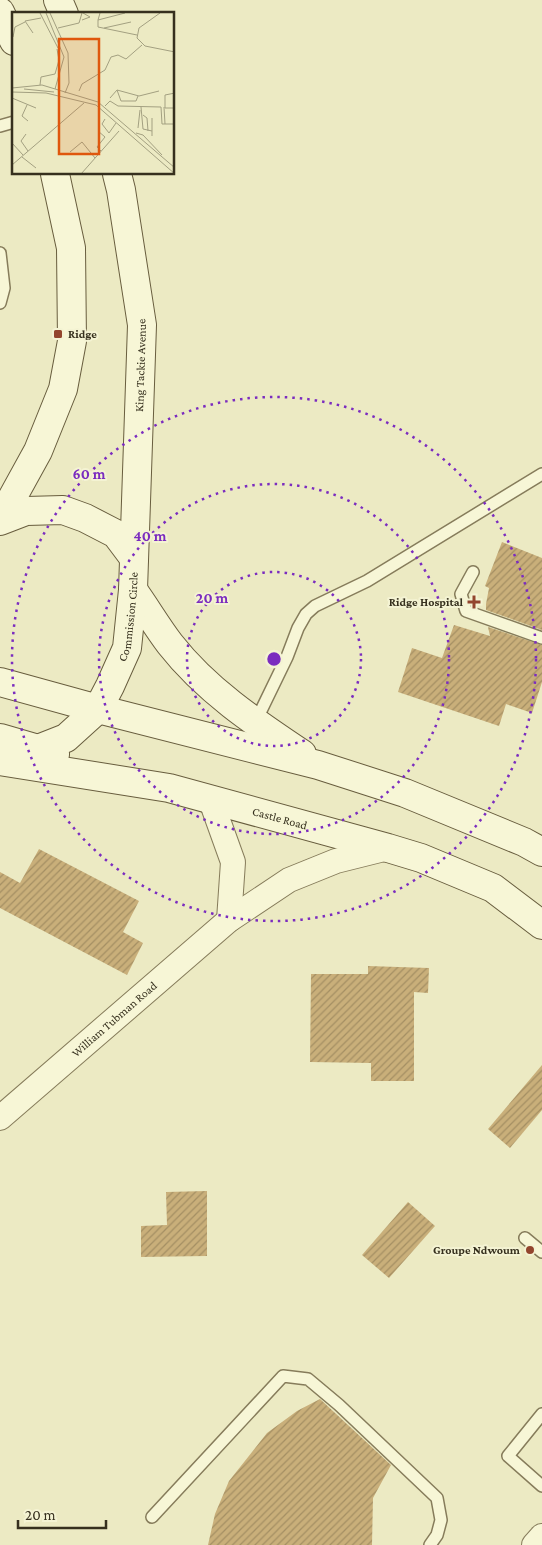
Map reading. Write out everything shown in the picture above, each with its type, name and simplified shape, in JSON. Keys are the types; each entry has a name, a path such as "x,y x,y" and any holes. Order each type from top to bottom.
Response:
{"main road":[{"path":"58,0 63,12"},
{"path":"0,12 12,37"},
{"path":"0,520 38,451 63,389 72,341 71,248 56,175"},
{"name":"King Tackie Avenue","path":"117,175 142,325 134,558"},
{"name":"Commission Circle","path":"0,520 26,511 63,510 85,518 116,534 134,558 127,648 110,686 98,709 66,738 38,749"},
{"path":"133,590 171,645 206,682 255,723 318,765"},
{"path":"0,682 318,765 405,793 524,842 542,852"},
{"path":"0,738 169,788"},
{"name":"Castle Road","path":"0,761 169,788 388,848 421,858 493,888 542,925"}],"street":[{"path":"210,798 232,862 229,920"},
{"name":"William Tubman Road","path":"0,1118 229,920 289,880 336,861 388,848"},
{"path":"534,1545 542,1536"}],"lane":[{"path":"0,253 4,288 0,303"},
{"path":"255,723 287,657 298,628 306,614 315,606 367,581 542,474"},
{"path":"474,572 461,594 466,611 542,638"},
{"path":"525,1238 542,1252"},
{"path":"152,1517 283,1376 308,1379 340,1405 437,1498 440,1520 437,1535 430,1545"},
{"path":"542,1414 508,1456 542,1486"}],"building":[{"path":"502,542 542,558 542,630 486,610 489,588 485,586"},
{"path":"454,625 490,636 488,627 542,645 542,682 532,713 506,704 499,726 398,692 412,648 442,658"},
{"path":"39,849 139,901 123,932 143,943 127,975 0,908 0,872 20,883"},
{"path":"368,966 429,968 428,993 414,992 414,1081 371,1081 371,1063 310,1062 311,974 368,974"},
{"path":"542,1065 542,1110 510,1148 488,1129"},
{"path":"207,1191 207,1256 141,1257 141,1226 167,1225 166,1192"},
{"path":"408,1202 435,1226 389,1278 362,1255"},
{"path":"320,1399 391,1465 373,1498 372,1545 208,1545 215,1514 229,1481 267,1433 297,1411"}],"place":[{"name":"Ridge","path":"58,334"},
{"name":"Ridge Hospital","path":"474,602"},
{"name":"Groupe Ndwoum","path":"530,1250"}]}
